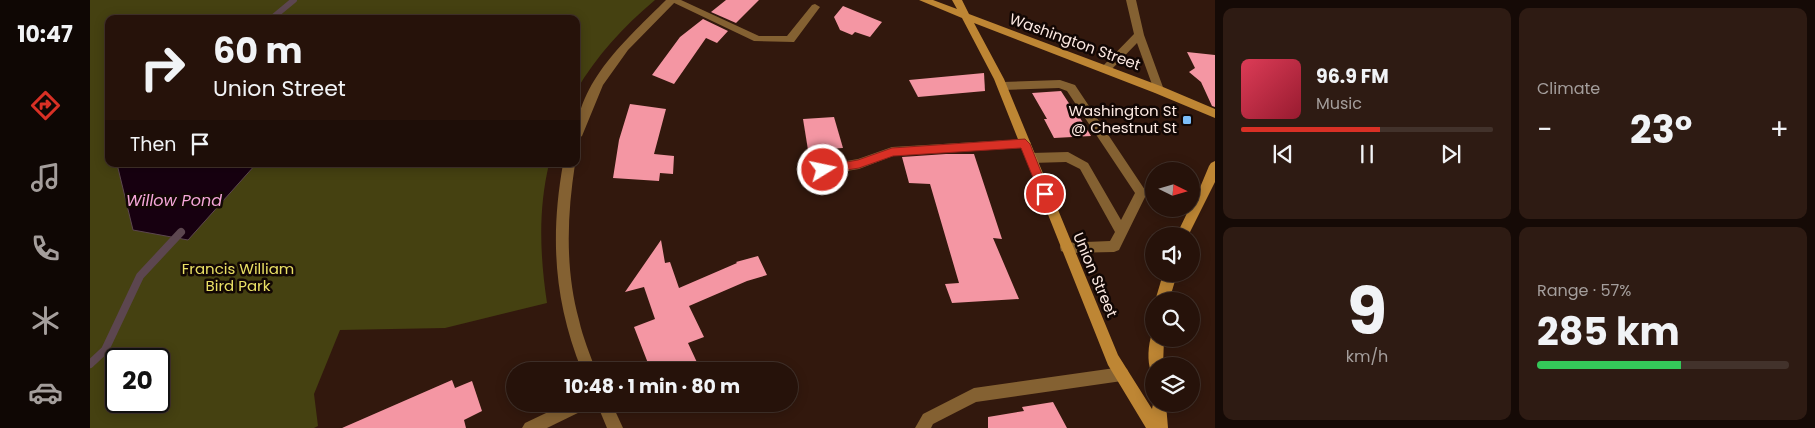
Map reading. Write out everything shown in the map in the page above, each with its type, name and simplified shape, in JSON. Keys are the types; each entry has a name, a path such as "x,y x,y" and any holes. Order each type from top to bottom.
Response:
{"main road":[{"name":"Washington Street","path":"924,0 1159,90 1215,114"},
{"name":"Union Street","path":"957,0 1002,86 1113,360 1155,428"},
{"path":"1186,227 1215,166"},
{"path":"1159,412 1160,428"}],"street":[{"path":"580,127 598,84 624,48 673,0 758,39 774,40 790,40 815,7"},
{"path":"1131,0 1139,35 1159,90"},
{"path":"1105,69 1139,35"},
{"path":"1002,86 1060,84 1071,88 1141,192 1114,246 1066,247"},
{"path":"823,170 859,164 892,152 1025,144"},
{"path":"1031,158 1068,158 1084,166 1121,231"},
{"path":"568,167 564,190 561,231 563,278 580,350 586,362"},
{"path":"923,428 928,419 974,394 1122,374"},
{"path":"530,428 564,412"},
{"path":"608,412 615,428"}],"green space":[{"name":"Francis William Bird Park","path":"90,0 655,0 611,42 580,84 580,15 105,15 105,167 548,167 543,199 541,233 547,303 445,328 340,330 314,394 318,426 314,428 90,428"}],"water":[{"name":"Willow Pond","path":"118,167 253,167 188,240 133,230"}],"building":[{"path":"726,0 759,0 736,23 711,12"},
{"path":"843,6 882,22 870,37 855,32 852,35 840,30 834,17"},
{"path":"703,19 728,31 717,43 706,38 674,84 652,75 680,37"},
{"path":"1187,52 1215,55 1215,107 1212,106 1201,82 1189,72 1195,68"},
{"path":"984,73 985,91 918,97 909,80"},
{"path":"1061,91 1091,136 1054,138 1044,119 1047,119 1032,93"},
{"path":"630,104 666,109 654,154 674,156 673,174 660,173 659,181 613,178 619,140"},
{"path":"834,117 843,148 808,150 803,119"},
{"path":"974,154 1002,239 993,238 1019,299 952,303 945,284 959,283 930,184 909,183 902,157"},
{"path":"661,240 665,263 670,262 679,288 736,262 758,256 767,275 747,281 689,306 704,337 688,343 697,362 648,362 634,327 655,319 644,287 625,292"},
{"path":"452,380 455,388 472,381 482,411 464,420 466,428 342,428"},
{"path":"1053,402 1067,428 988,428 988,417 1024,411 1022,407"}],"waterway":[{"path":"276,15 294,0"},
{"path":"90,364 105,350 140,276 181,232"}],"place":[{"name":"Washington St @ Chestnut St","path":"1187,120"}],"route":[{"path":"823,170 859,164 892,152 1025,144 1045,194"}]}
